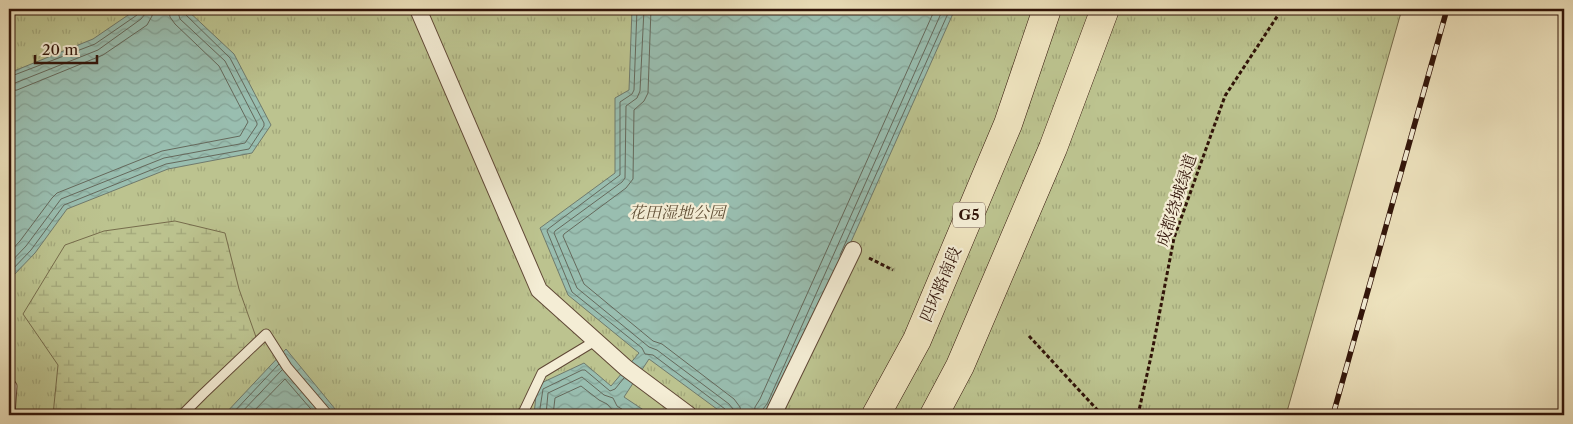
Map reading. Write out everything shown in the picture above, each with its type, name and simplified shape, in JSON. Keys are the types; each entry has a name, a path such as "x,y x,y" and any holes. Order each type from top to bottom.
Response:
{"highway":[{"name":"四环路南段","path":"876,415 917,340 940,286 1008,124 1047,9"},
{"path":"934,415 960,366 1053,148 1105,9"}],"street":[{"path":"418,9 539,290 632,372 689,415"},
{"path":"773,415 853,250"}],"lane":[{"path":"182,415 266,334 287,367 328,415"},
{"path":"516,415 523,413 542,373 595,340"},
{"path":"9,382 12,386 10,415"}],"path":[{"name":"成都绕城绿道","path":"1138,415 1177,229 1225,96 1282,9"},
{"path":"853,250 893,270"},
{"path":"1029,336 1102,415"}],"green space":[{"name":"花田湿地公园","path":"9,9 1402,9 1286,415 9,415"},
{"path":"175,221 225,233 239,289 256,337 175,415 53,415 58,365 23,314 65,245 104,231"}],"water":[{"path":"137,9 186,9 234,54 271,125 252,153 168,169 67,209 35,253 11,278 9,277 9,73 93,39"},
{"path":"632,9 955,9 775,412 768,415 725,415 649,359 624,397 651,415 534,415 537,385 584,363 611,386 639,353 568,295 540,228 615,173 615,98 629,90"},
{"path":"286,349 340,415 224,415"}],"railway":[{"path":"1333,415 1447,9"}]}
